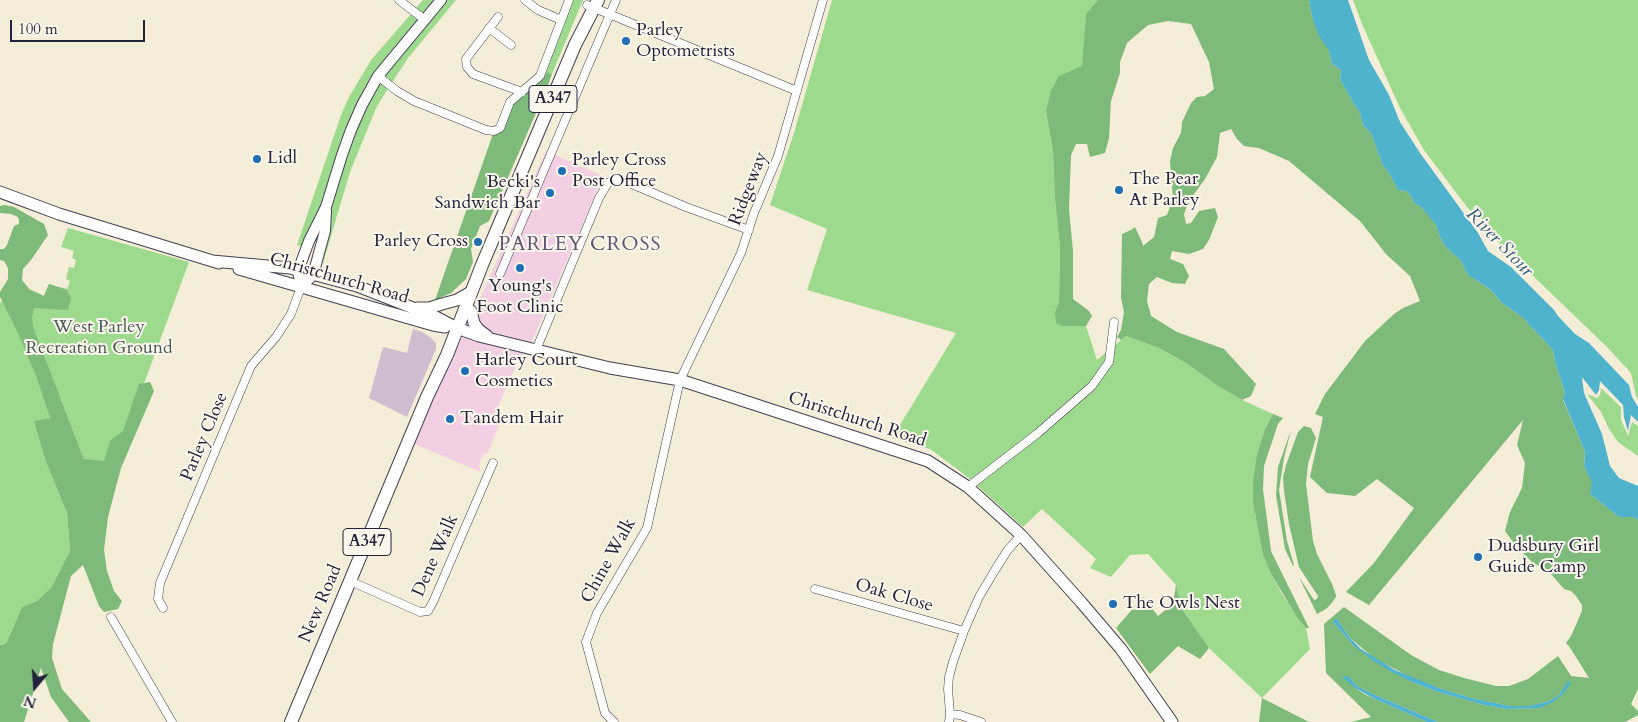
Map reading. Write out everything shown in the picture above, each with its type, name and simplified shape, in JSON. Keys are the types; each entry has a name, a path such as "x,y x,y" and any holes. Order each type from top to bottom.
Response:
{"main road":[{"name":"New Road","path":"291,722 427,397 460,329 471,292 592,3"},
{"name":"New Road","path":"460,329 471,311 515,205 530,152"},
{"name":"Christchurch Road","path":"0,192 59,214 212,261 433,325 460,329"},
{"name":"Christchurch Road","path":"212,261 282,267 357,286 436,317 460,329 496,341 610,368 680,380 928,461 968,488 1021,535 1120,648 1172,722"},
{"path":"410,308 429,308 457,300 471,292"},
{"path":"471,311 474,323 478,328 496,341"}],"street":[{"path":"399,0 425,20"},
{"path":"301,287 298,271 309,241 326,207 351,130 378,76 441,0"},
{"path":"525,0 538,10 562,20"},
{"path":"378,76 414,101 486,130 494,131 500,128 510,102 540,76 569,0"},
{"path":"500,274 616,0"},
{"name":"Ridgeway","path":"680,380 742,253 754,213 778,156 823,0"},
{"path":"592,3 610,14 797,91"},
{"path":"498,17 466,59 467,67 473,74 522,92"},
{"path":"489,28 511,46"},
{"path":"536,350 600,198 608,183 615,179 749,230"},
{"path":"301,287 313,274 325,231 326,207"},
{"name":"Parley Close","path":"163,608 158,599 160,583 247,375 251,366 276,337 291,314 301,287"},
{"path":"968,488 1038,433 1092,386 1109,362 1114,322"},
{"name":"Chine Walk","path":"614,722 605,713 586,642 597,613 647,528 680,380"},
{"name":"Dene Walk","path":"350,581 420,612 428,610 493,463"},
{"path":"981,722 960,715 949,718 948,689 952,662 979,597 1007,551 1021,535"},
{"name":"Oak Close","path":"816,589 964,631"},
{"path":"110,617 172,722"}],"shaded area":[{"path":"546,151 603,176 531,344 519,359 493,417 501,420 488,452 482,456 479,465 481,472 412,443 456,349 475,315 482,294"},
{"path":"413,329 430,337 436,343 436,349 407,417 369,398 383,347 407,353"}],"green space":[{"path":"423,0 456,0 408,58 377,106 350,172 323,263 317,261 326,209 306,248 297,245 341,115 349,97 371,60"},
{"path":"569,0 583,0 552,74 542,71"},
{"path":"832,0 1098,0 1086,15 1083,66 1073,71 1046,111 1053,151 1055,200 1060,247 1059,302 1055,312 1063,326 1086,326 1097,360 1126,336 1159,348 1186,363 1218,386 1242,400 1273,414 1265,429 1257,454 1253,503 1263,555 1282,594 1306,628 1310,649 1262,698 1209,648 1182,609 1176,585 1148,554 1130,555 1111,577 1090,568 1096,559 1042,509 1023,527 969,478 930,449 892,438 956,333 807,290 827,229 770,205 794,133"},
{"path":"1098,0 1309,0 1312,16 1329,51 1332,64 1341,70 1340,79 1360,113 1363,125 1372,135 1382,164 1398,190 1406,191 1415,204 1428,214 1436,225 1446,247 1461,261 1468,275 1491,290 1501,302 1523,318 1553,350 1565,393 1563,400 1585,452 1584,466 1593,482 1590,494 1619,517 1633,517 1638,520 1638,689 1631,704 1638,711 1638,715 1625,722 1438,722 1357,686 1349,677 1355,688 1366,695 1427,722 1351,722 1371,717 1326,673 1324,624 1344,607 1411,655 1439,670 1464,678 1496,686 1509,686 1528,679 1558,656 1571,676 1589,678 1566,643 1582,611 1582,605 1571,591 1564,589 1552,575 1531,561 1516,546 1505,531 1510,512 1522,488 1525,463 1517,445 1523,420 1369,605 1346,592 1374,563 1414,508 1377,479 1355,496 1327,493 1310,477 1323,417 1315,414 1325,394 1365,341 1394,314 1420,301 1410,276 1386,254 1360,221 1289,161 1259,148 1244,146 1231,129 1220,133 1217,157 1205,179 1189,201 1184,214 1186,224 1191,223 1199,211 1215,208 1218,217 1209,240 1203,249 1189,254 1172,251 1170,259 1183,264 1189,276 1185,284 1172,283 1157,277 1149,284 1147,301 1151,316 1177,332 1224,349 1256,384 1251,396 1242,400 1218,386 1186,363 1159,348 1126,336 1121,340 1117,337 1121,330 1124,312 1121,298 1122,234 1135,227 1143,246 1154,237 1158,218 1167,215 1173,199 1170,161 1173,148 1181,133 1182,122 1191,103 1197,97 1205,96 1214,89 1209,62 1191,24 1168,21 1148,25 1127,43 1120,62 1120,73 1111,101 1109,138 1105,153 1090,157 1087,144 1076,144 1071,155 1069,209 1073,251 1073,299 1089,311 1092,316 1086,326 1062,326 1056,323 1055,312 1059,302 1060,247 1055,200 1053,151 1046,111 1051,91 1059,76 1082,66 1086,14","holes":["1334,619 1337,619 1350,638 1374,658 1412,678 1439,688 1471,698 1510,706 1530,706 1549,701 1559,695 1563,689 1563,694 1540,708 1506,709 1438,692 1412,682 1353,645 1333,622"]},
{"path":"1353,0 1638,0 1638,400 1631,373 1607,347 1503,247 1467,207 1424,150 1400,108"},
{"path":"542,71 552,74 489,221 480,226 471,249 473,262 466,279 451,293 435,300 494,131 510,102"},
{"path":"0,206 14,207 44,224 48,235 23,269 22,280 30,290 44,296 49,284 67,290 71,298 68,310 34,308 32,317 33,327 84,459 104,461 110,441 123,431 139,384 150,382 154,391 121,468 108,517 104,550 107,571 114,591 122,601 118,609 104,612 99,606 83,565 71,576 53,644 52,658 62,689 91,722 69,722 51,697 41,668 24,722 0,722 0,645 6,644 22,607 37,601 51,588 70,551 67,513 46,462 34,421 50,418 36,376 0,297 0,292 8,279 8,268 4,261 0,260 0,249 4,249 14,226 19,224 18,217 0,213"},
{"name":"West Parley Recreation Ground","path":"68,228 189,262 112,470 84,459 61,399 18,331 50,418 35,422 46,462 67,513 70,551 51,588 37,601 22,607 6,644 0,645 0,302 7,300 8,279 44,296 49,284 67,289 70,281 66,279 69,267 74,268 76,260 72,258 74,251 61,247"},
{"path":"1601,388 1621,407 1621,420 1628,436 1632,422 1638,426 1638,456 1618,442 1601,412 1587,394 1597,398 1600,395"},
{"path":"1273,414 1283,418 1278,424 1264,466 1263,489 1271,551 1309,628 1306,628 1297,617 1271,574 1263,555 1253,503 1253,482 1257,454 1265,429"},
{"path":"1304,426 1311,428 1316,438 1308,464 1306,484 1313,541 1336,595 1326,609 1317,614 1299,577 1314,600 1317,599 1318,596 1299,567 1289,524 1283,477 1298,432"},
{"path":"1291,430 1279,490 1293,566 1285,549 1276,495 1278,467"},
{"path":"1176,585 1182,609 1209,648 1200,659 1178,646 1150,674 1116,628 1143,597 1158,616 1173,604"},
{"path":"1262,698 1309,722 1259,722"}],"water":[{"path":"1309,0 1348,0 1369,60 1389,95 1400,122 1478,233 1488,251 1511,267 1575,334 1589,343 1629,385 1632,397 1638,407 1638,422 1631,415 1628,431 1623,405 1600,381 1599,390 1596,395 1582,377 1584,393 1602,434 1610,466 1619,478 1638,486 1638,520 1633,517 1619,517 1590,494 1592,482 1584,466 1585,452 1563,399 1565,393 1553,350 1523,318 1501,302 1491,290 1468,275 1461,261 1446,247 1436,225 1428,215 1421,207 1415,204 1406,191 1398,190 1382,164 1372,135 1363,125 1360,113 1340,79 1341,70 1332,64 1329,51 1318,34"},
{"path":"1334,619 1337,619 1350,638 1361,649 1395,670 1439,688 1471,698 1510,706 1530,706 1549,701 1559,695 1568,681 1571,683 1563,694 1553,702 1540,708 1506,709 1484,705 1438,692 1392,672 1372,660 1353,645 1333,622"},
{"path":"1342,677 1349,677 1357,686 1373,694 1438,722 1427,722 1375,699 1355,688"}],"place":[{"name":"Parley Optometrists","path":"626,41"},
{"name":"Lidl","path":"257,159"},
{"name":"Parley Cross Post Office","path":"562,171"},
{"name":"The Pear At Parley","path":"1119,190"},
{"name":"Becki's Sandwich Bar","path":"550,193"},
{"name":"Parley Cross","path":"478,242"},
{"name":"Young's Foot Clinic","path":"520,268"},
{"name":"Harley Court Cosmetics","path":"465,371"},
{"name":"Tandem Hair","path":"450,419"},
{"name":"Dudsbury Girl Guide Camp","path":"1478,557"},
{"name":"The Owls Nest","path":"1113,604"}],"district":[{"name":"PARLEY CROSS","path":"580,245"}],"water label":[{"name":"River Stour","path":"1499,243"}]}
